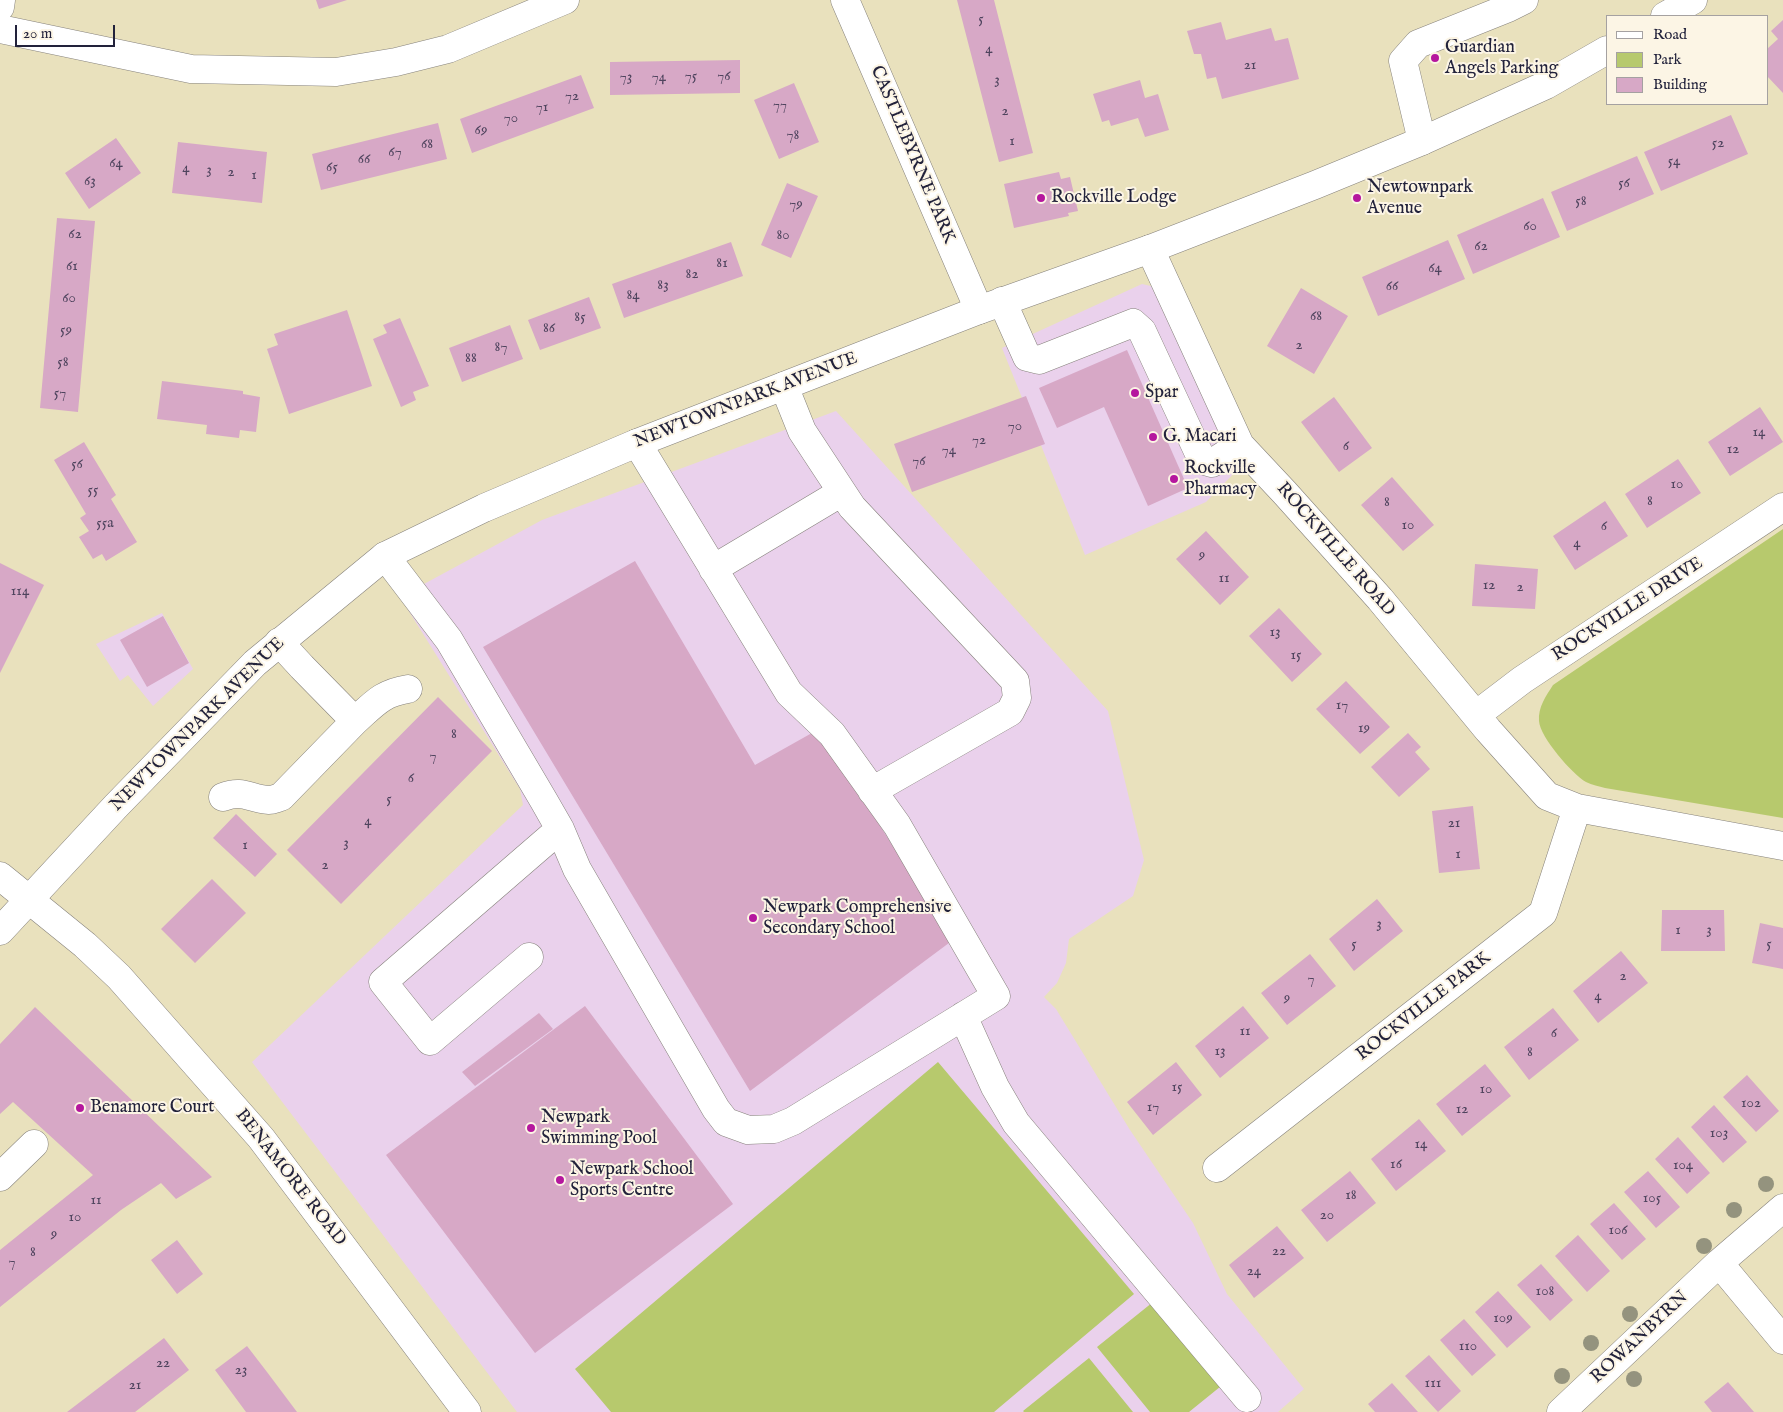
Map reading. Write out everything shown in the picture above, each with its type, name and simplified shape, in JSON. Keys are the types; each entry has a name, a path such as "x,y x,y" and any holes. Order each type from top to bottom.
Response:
{"street":[{"path":"0,6 1,0"},
{"path":"0,29 191,69 336,72 396,62 448,48 565,0"},
{"name":"CASTLEBYRNE PARK","path":"845,0 991,305 1027,357 1039,360 1133,323 1142,331 1202,460 1212,463 1240,445"},
{"path":"1422,141 1404,60 1418,44 1524,0"},
{"path":"1667,15 1693,0"},
{"name":"NEWTOWNPARK AVENUE","path":"0,931 116,806 255,663 385,556 484,508 637,443 991,305 1150,249 1315,186 1422,141 1546,85 1606,51"},
{"name":"ROCKVILLE ROAD","path":"1150,249 1240,445 1380,599 1476,715 1547,796 1577,808 1783,846"},
{"path":"784,386 802,431 852,507 1014,681 1017,698 1010,712 872,791"},
{"path":"385,556 448,640 560,829 577,869 716,1109 726,1122 748,1130 774,1129 793,1121 996,996 897,825 832,734 790,693 637,443"},
{"path":"713,569 842,492"},
{"name":"ROCKVILLE DRIVE","path":"1476,715 1522,680 1783,507"},
{"path":"279,642 356,721"},
{"path":"223,797 233,793 269,800 281,797 384,695 408,689"},
{"name":"ROCKVILLE PARK","path":"1217,1168 1543,914 1577,808"},
{"path":"529,957 430,1041 383,982 560,829"},
{"name":"BENAMORE ROAD","path":"0,876 86,945 119,977 261,1138 467,1412"},
{"path":"963,1016 995,1086 1016,1123 1247,1398"},
{"path":"0,1177 34,1144"},
{"name":"ROWANBYRN","path":"1561,1412 1719,1263 1783,1208"},
{"path":"1719,1263 1783,1340"}],"shaded area":[{"path":"1142,284 1155,287 1239,468 1206,502 1085,555 1002,348"},
{"name":"Newpark Comprehensive Secondary School","path":"836,411 1108,711 1144,860 1133,896 1069,939 1066,963 1057,983 1044,997 1056,1009 1130,1130 1193,1223 1227,1294 1304,1389 1278,1412 517,1412 252,1062 523,805 520,789 400,597 542,520"},
{"path":"162,613 193,669 153,706 128,675 120,681 96,644"}],"green space":[{"path":"1783,529 1783,818 1605,788 1588,783 1580,778 1565,763 1541,728 1539,721 1540,711 1553,685"},
{"path":"938,1062 1134,1294 994,1412 611,1412 575,1369"},
{"path":"1163,1294 1231,1378 1189,1412 1150,1412 1097,1347"},
{"path":"1089,1358 1133,1412 1023,1411"}],"building":[{"path":"316,0 347,0 319,9"},
{"path":"957,0 994,0 1033,153 999,162"},
{"path":"1783,20 1783,93 1768,77 1768,48 1778,39 1771,31"},
{"path":"1221,22 1226,40 1271,28 1275,41 1288,38 1299,79 1222,99 1216,77 1207,79 1201,54 1194,54 1187,31"},
{"path":"740,60 740,93 610,95 610,62"},
{"path":"581,75 594,108 472,153 460,119"},
{"path":"1140,80 1145,98 1158,94 1169,130 1145,137 1138,118 1111,126 1109,120 1102,122 1093,94"},
{"path":"794,83 819,142 779,159 754,100"},
{"path":"1731,115 1748,154 1661,191 1644,152"},
{"path":"438,123 447,159 321,190 312,154"},
{"path":"116,138 141,173 89,209 65,173"},
{"path":"178,142 267,152 262,203 172,193"},
{"path":"1637,156 1654,194 1567,231 1551,192"},
{"name":"Rockville Lodge","path":"1059,172 1061,179 1070,177 1078,211 1068,213 1069,216 1014,228 1004,184"},
{"path":"787,183 818,196 791,258 761,245"},
{"path":"1543,198 1560,237 1473,274 1457,235"},
{"path":"57,218 95,221 78,412 40,408"},
{"path":"1448,240 1465,279 1378,316 1362,277"},
{"path":"731,242 743,276 624,318 612,284"},
{"path":"1301,288 1348,316 1314,374 1267,346"},
{"path":"589,297 601,328 540,350 528,320"},
{"path":"347,310 372,386 289,414 267,349 278,345 274,334"},
{"path":"400,318 429,386 413,392 416,400 401,407 373,339 387,333 383,325"},
{"path":"510,325 523,359 462,382 449,348"},
{"path":"1127,350 1188,488 1148,506 1104,407 1057,428 1039,388"},
{"path":"162,381 243,391 243,394 260,397 256,432 240,430 239,438 206,434 207,425 157,419"},
{"path":"1026,396 1045,444 912,492 894,444"},
{"path":"1334,397 1372,448 1339,472 1301,422"},
{"path":"1760,407 1783,442 1730,476 1708,442"},
{"path":"84,442 116,495 111,499 137,542 106,561 102,554 93,559 79,537 89,531 80,518 86,514 54,460"},
{"path":"1678,459 1701,493 1647,528 1625,494"},
{"path":"1392,477 1434,525 1403,551 1361,505"},
{"path":"1605,501 1628,536 1575,570 1553,536"},
{"path":"1206,531 1249,577 1220,605 1176,559"},
{"name":"Newpark Comprehensive Secondary School","path":"635,561 755,765 819,729 901,859 957,937 750,1091 483,647"},
{"path":"0,563 44,585 0,673"},
{"path":"1475,564 1538,569 1535,609 1472,606"},
{"path":"1279,608 1322,654 1292,682 1249,636"},
{"path":"163,616 189,663 147,687 120,640"},
{"path":"1346,681 1390,727 1360,754 1316,709"},
{"path":"438,697 492,751 341,904 287,850"},
{"path":"1408,733 1421,747 1415,752 1430,769 1399,797 1371,767"},
{"path":"1473,806 1480,869 1439,873 1432,811"},
{"path":"236,814 277,854 255,877 213,838"},
{"path":"212,879 246,913 195,963 161,929"},
{"path":"1377,899 1403,931 1354,971 1329,939"},
{"path":"1662,910 1724,910 1725,951 1661,951"},
{"path":"1760,923 1783,928 1783,969 1752,963"},
{"path":"1621,951 1648,983 1598,1023 1573,991"},
{"path":"1310,954 1336,986 1287,1025 1261,993"},
{"name":"Newpark School Sports Centre","path":"585,1006 733,1204 535,1353 386,1155"},
{"path":"1243,1006 1269,1038 1220,1078 1195,1046"},
{"name":"Benamore Court","path":"35,1007 212,1177 176,1199 161,1183 121,1210 0,1307 0,1250 93,1175 13,1102 0,1114 0,1044"},
{"path":"1553,1008 1579,1040 1529,1080 1504,1047"},
{"path":"539,1013 553,1029 475,1086 462,1072"},
{"path":"1176,1062 1202,1095 1153,1135 1127,1102"},
{"path":"1485,1064 1511,1096 1462,1136 1436,1104"},
{"path":"1747,1075 1779,1111 1756,1132 1723,1097"},
{"path":"1714,1105 1747,1142 1723,1163 1691,1127"},
{"path":"1419,1119 1446,1151 1396,1191 1371,1159"},
{"path":"1678,1137 1710,1173 1687,1194 1655,1159"},
{"path":"1350,1171 1376,1203 1327,1242 1301,1210"},
{"path":"1648,1171 1680,1207 1656,1228 1624,1192"},
{"path":"1614,1203 1646,1239 1622,1260 1590,1224"},
{"path":"1277,1226 1304,1258 1254,1298 1229,1265"},
{"path":"1578,1235 1610,1271 1587,1292 1555,1256"},
{"path":"177,1240 203,1274 177,1294 151,1260"},
{"path":"1541,1264 1573,1300 1550,1321 1517,1285"},
{"path":"1498,1291 1531,1327 1507,1348 1475,1312"},
{"path":"1464,1319 1496,1355 1472,1376 1440,1340"},
{"path":"164,1338 189,1370 135,1412 67,1412"},
{"path":"247,1346 297,1412 246,1412 215,1370"},
{"path":"1429,1355 1461,1391 1438,1412 1405,1376"},
{"path":"1728,1382 1754,1412 1712,1412 1704,1402"},
{"path":"1392,1383 1418,1412 1375,1412 1368,1404"}],"place":[{"name":"Guardian Angels Parking","path":"1435,58"},
{"name":"Rockville Lodge","path":"1041,198"},
{"name":"Newtownpark Avenue","path":"1357,198"},
{"name":"Spar","path":"1135,393"},
{"name":"G. Macari","path":"1153,437"},
{"name":"Rockville Pharmacy","path":"1174,479"},
{"name":"Newpark Comprehensive Secondary School","path":"753,918"},
{"name":"Benamore Court","path":"80,1108"},
{"name":"Newpark Swimming Pool","path":"531,1128"},
{"name":"Newpark School Sports Centre","path":"560,1180"}]}
